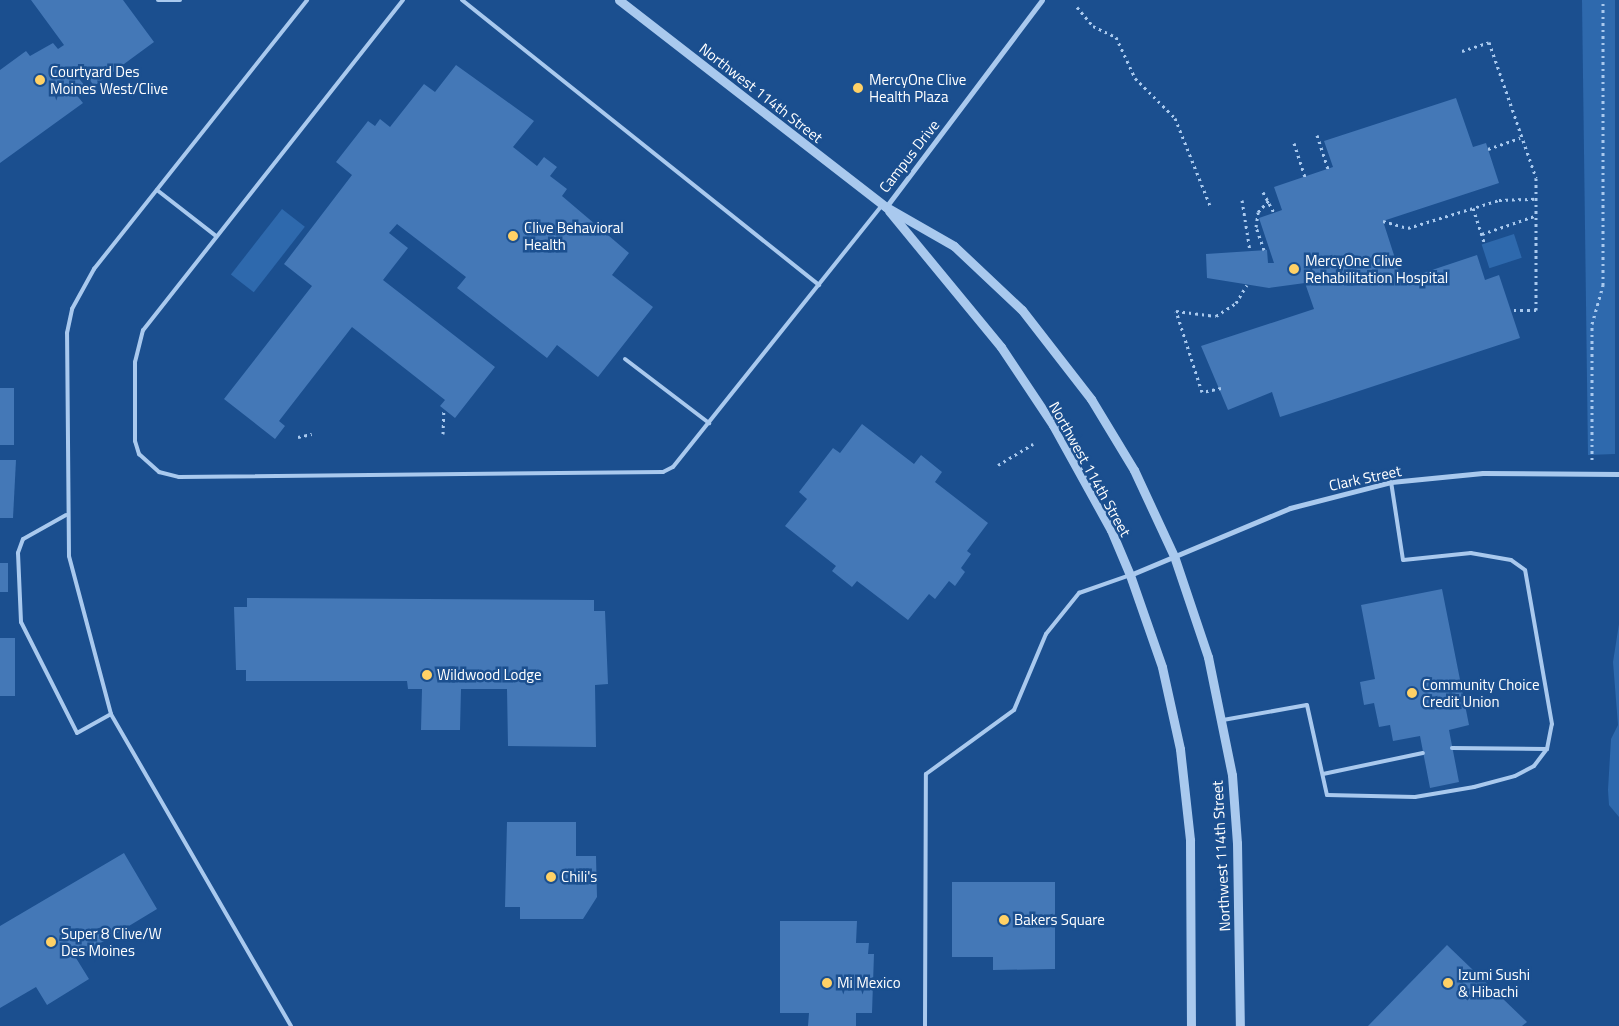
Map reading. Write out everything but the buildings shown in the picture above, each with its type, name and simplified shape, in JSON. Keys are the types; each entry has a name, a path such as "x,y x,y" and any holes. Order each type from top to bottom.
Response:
{"street":[{"name":"Northwest 114th Street","path":"619,0 884,206 954,246 1045,338 1091,399 1134,470 1174,556 1208,657 1223,720 1238,843 1240,1026"},
{"name":"Campus Drive","path":"884,206 1042,0"},
{"name":"Northwest 114th Street","path":"884,206 1001,347 1053,425 1111,530 1130,575 1162,667 1180,749 1190,840 1191,1026"},
{"name":"Clark Street","path":"1130,575 1290,508 1391,482 1483,473 1619,474"}],"lane":[{"path":"158,0 180,0"},
{"path":"290,1026 111,714 69,556 66,515 67,333 72,309 94,270 307,0"},
{"path":"403,0 143,330 137,345 135,441 139,454 159,472 178,477 651,475 673,467 884,206"},
{"path":"462,0 820,285"},
{"path":"157,190 216,236"},
{"path":"625,359 709,422"},
{"path":"1223,720 1307,705 1327,795 1414,797 1515,776 1534,766 1547,749 1552,724 1525,570 1511,560 1479,554 1403,560 1391,482"},
{"path":"66,515 23,539 18,553 21,622 77,734 111,714"},
{"path":"925,1026 926,774 1014,710 1046,634 1079,593 1130,575"},
{"path":"1452,748 1547,749"},
{"path":"1322,774 1423,753"}],"path":[{"path":"1587,474 1594,455 1592,324 1603,285 1603,0"},
{"path":"1077,6 1093,26 1116,38 1135,78 1175,118 1211,208"},
{"path":"1462,52 1490,42 1520,138 1533,164 1536,199 1536,310 1511,310"},
{"path":"1317,135 1328,169"},
{"path":"1488,149 1520,138"},
{"path":"1294,143 1305,177"},
{"path":"1263,192 1270,199 1274,213"},
{"path":"1264,250 1257,220 1270,199"},
{"path":"1383,221 1408,228 1499,200 1536,199"},
{"path":"1242,200 1250,251"},
{"path":"1473,208 1485,244"},
{"path":"1482,234 1536,216"},
{"path":"1221,388 1202,392 1176,311 1216,316 1236,303 1247,285"},
{"path":"443,434 444,410"},
{"path":"298,437 312,434"},
{"path":"998,465 1033,444"}],"shaded area":[{"path":"1582,0 1615,0 1615,454 1588,455"},
{"path":"282,209 305,227 254,292 231,274"},
{"path":"1514,234 1522,258 1489,268 1482,245"},
{"path":"1619,624 1619,817 1609,805 1608,790 1611,739 1618,725 1613,662"}],"place":[{"name":"Courtyard Des Moines West/Clive","path":"40,80"},
{"name":"MercyOne Clive Health Plaza","path":"858,88"},
{"name":"Clive Behavioral Health","path":"513,236"},
{"name":"MercyOne Clive Rehabilitation Hospital","path":"1294,269"},
{"name":"Wildwood Lodge","path":"427,675"},
{"name":"Community Choice Credit Union","path":"1412,693"},
{"name":"Chili's","path":"551,877"},
{"name":"Bakers Square","path":"1004,920"},
{"name":"Super 8 Clive/W Des Moines","path":"51,942"},
{"name":"Mi Mexico","path":"827,983"},
{"name":"Izumi Sushi & Hibachi","path":"1448,983"}]}
